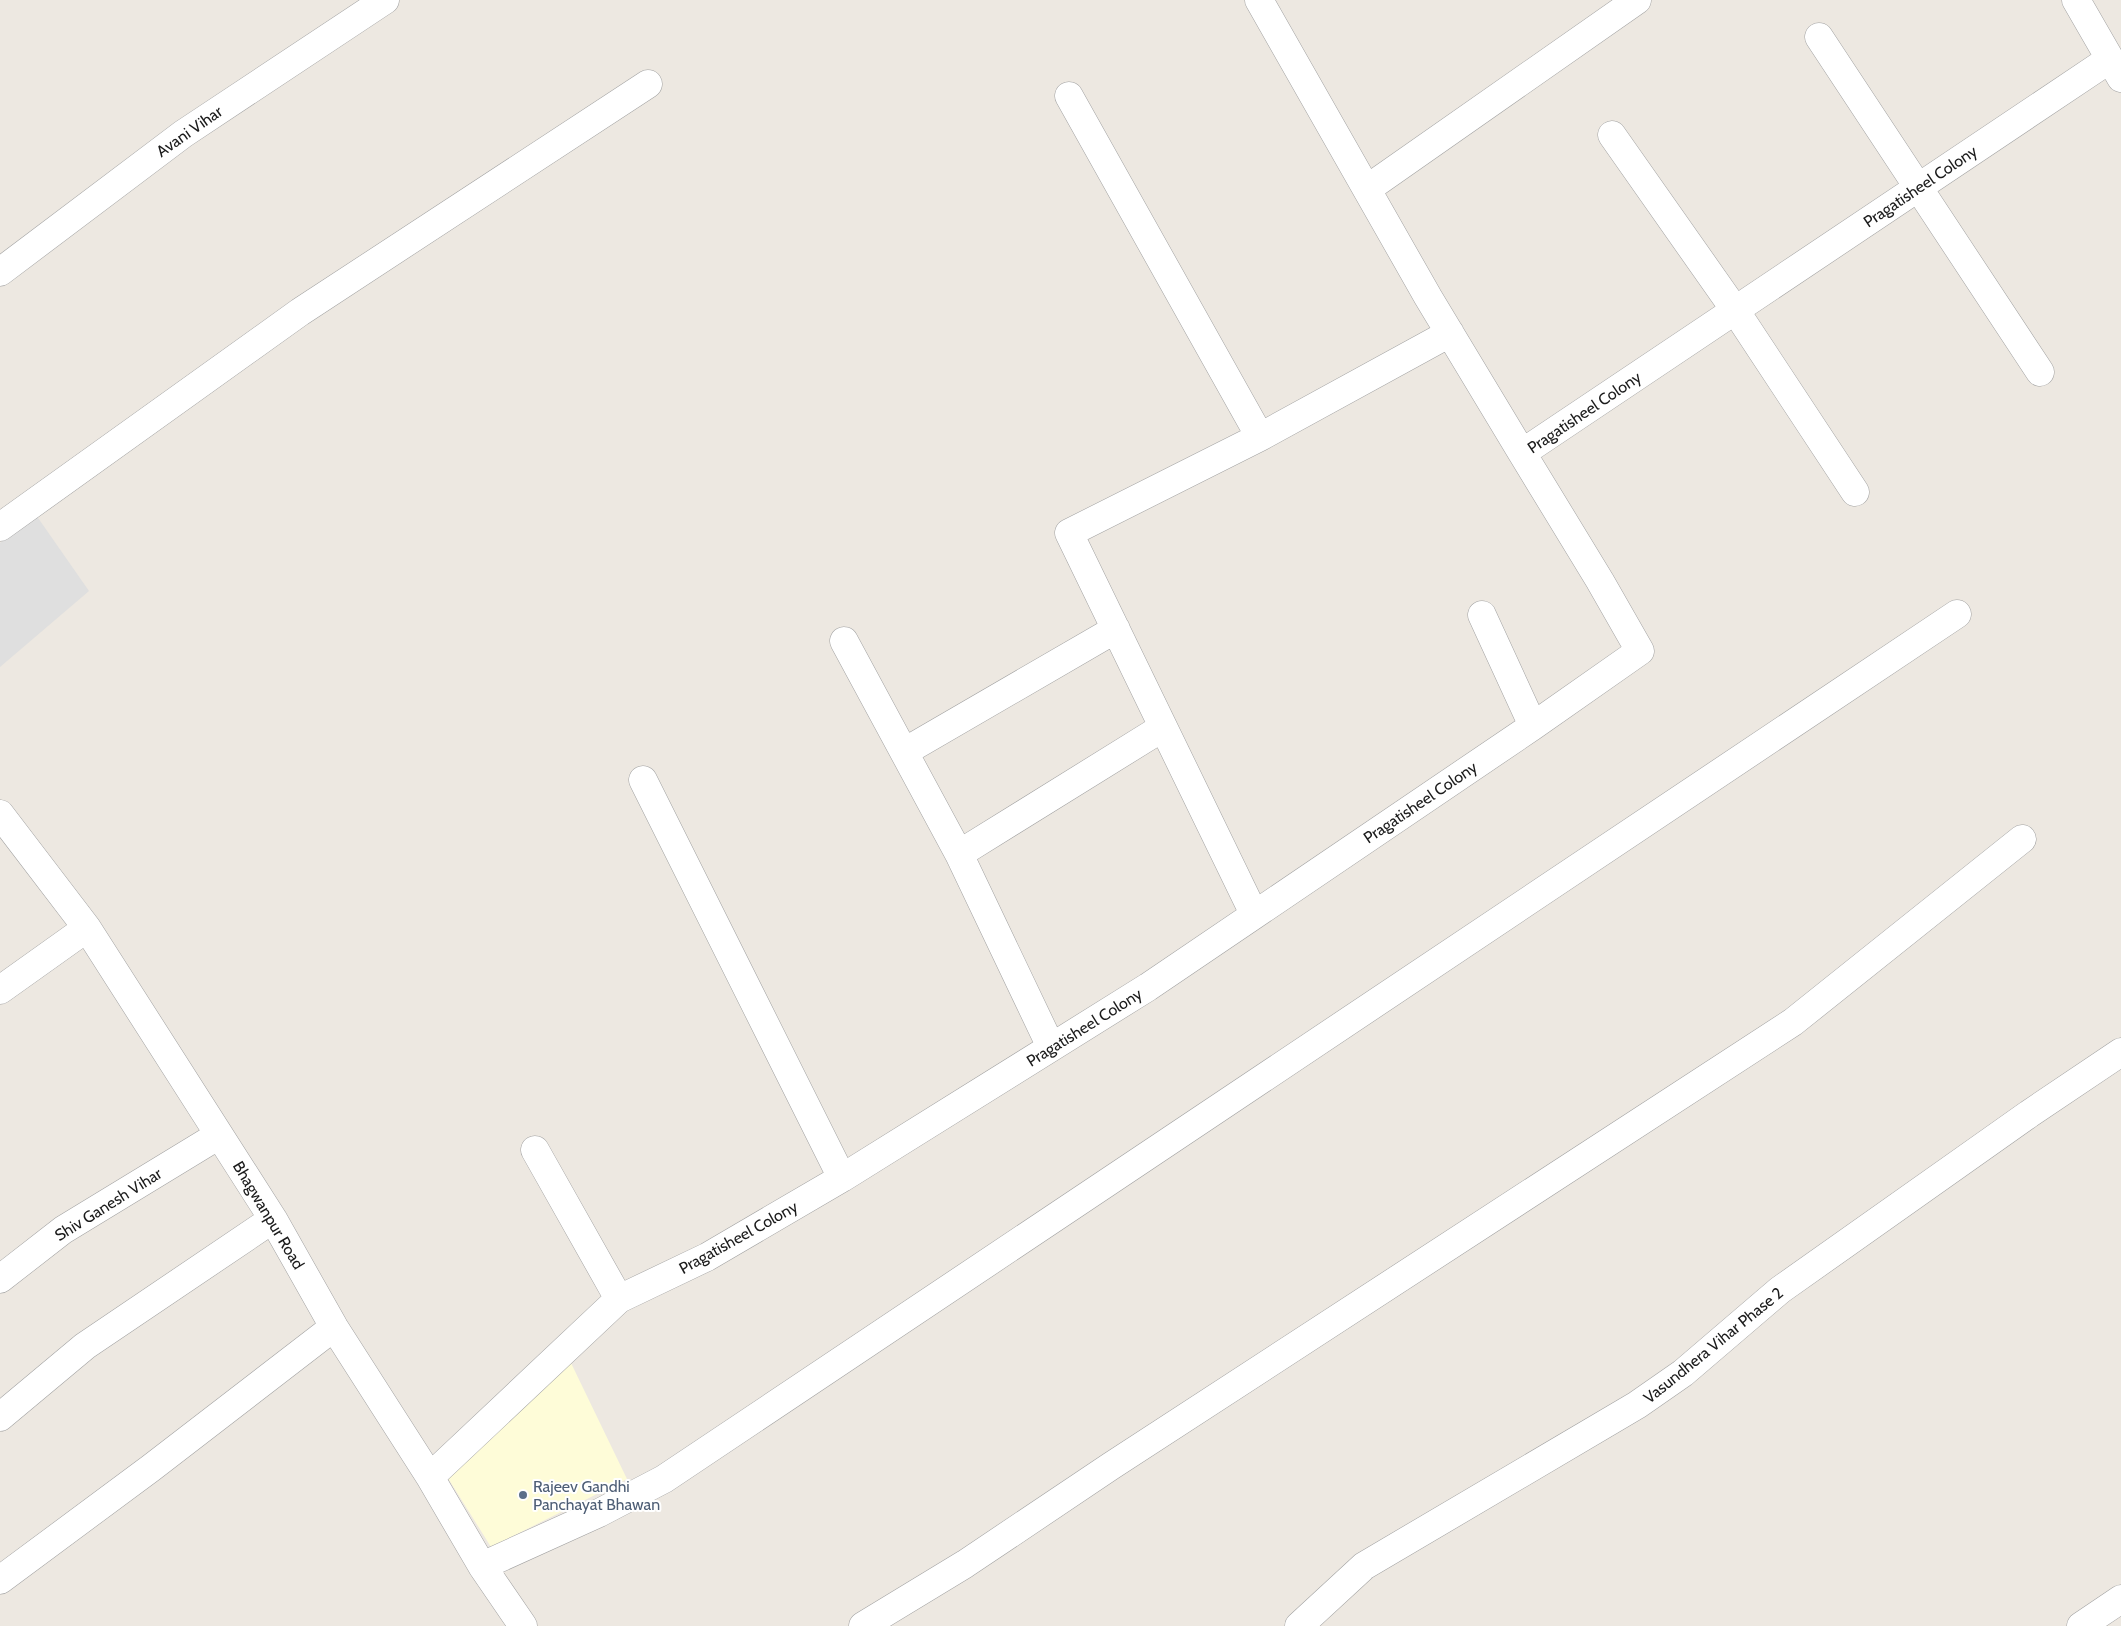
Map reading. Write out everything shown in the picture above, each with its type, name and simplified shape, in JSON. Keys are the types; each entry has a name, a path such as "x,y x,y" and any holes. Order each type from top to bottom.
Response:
{"street":[{"name":"Avani Vihar","path":"0,272 183,134 385,0"},
{"path":"1259,0 1450,333 1522,453"},
{"path":"1367,189 1637,0"},
{"path":"2080,2 2116,69"},
{"path":"1819,37 2040,372"},
{"name":"Pragatisheel Colony","path":"430,1477 618,1299 707,1257 842,1178 1148,986 1533,726 1640,651 1522,453 1918,187 2116,69"},
{"path":"0,527 300,312 648,84"},
{"path":"1069,96 1260,436"},
{"path":"1612,134 1735,310 1855,492"},
{"path":"1254,914 1162,728 1069,533 1260,436 1450,333"},
{"path":"482,1566 599,1513 664,1479 1957,614"},
{"path":"1482,615 1533,726"},
{"path":"904,752 1116,629"},
{"path":"844,641 959,854 1051,1047"},
{"path":"959,854 1162,728"},
{"path":"643,780 842,1178"},
{"name":"Bhagwanpur Road","path":"0,814 87,928 273,1219 334,1326 430,1477 482,1566 523,1626"},
{"path":"863,1626 965,1564 1111,1466 1793,1022 2022,839"},
{"path":"0,990 87,928"},
{"name":"Vasundhera Vihar Phase 2","path":"1299,1626 1364,1566 1637,1405 1683,1373 1780,1290 2029,1114 2121,1052"},
{"name":"Shiv Ganesh Vihar","path":"0,1279 63,1230 219,1135"},
{"path":"535,1150 618,1299"},
{"path":"0,1417 85,1346 273,1219"},
{"path":"0,1580 151,1468 334,1326"},
{"path":"2081,1626 2121,1600"}],"shaded area":[{"path":"36,515 89,591 0,667 0,543"},
{"path":"571,1363 627,1479 491,1547 446,1475"}],"place":[{"name":"Rajeev Gandhi Panchayat Bhawan","path":"523,1495"}]}
